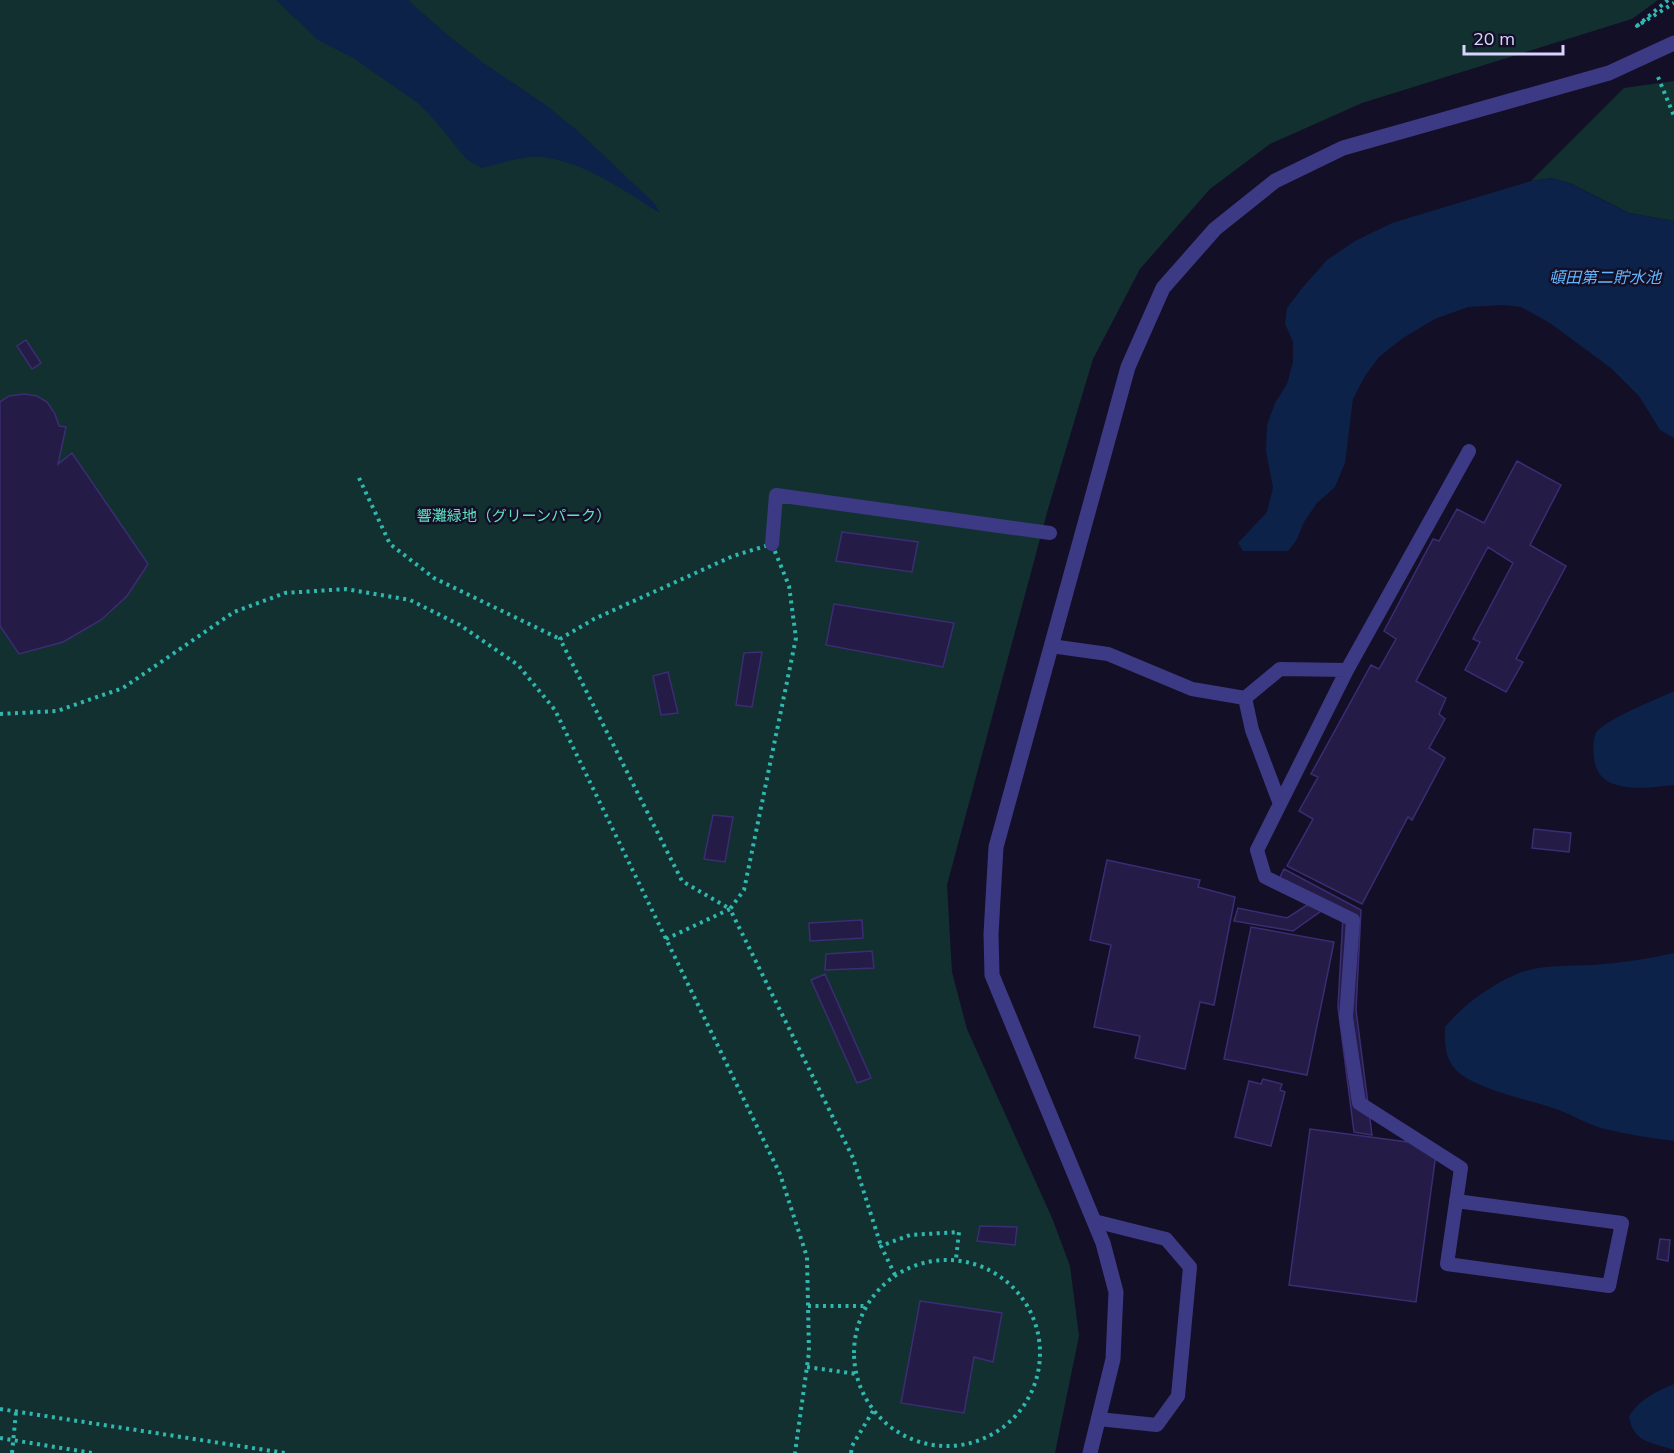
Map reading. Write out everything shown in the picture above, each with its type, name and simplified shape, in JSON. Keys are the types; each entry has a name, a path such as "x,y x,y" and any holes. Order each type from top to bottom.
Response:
{"street":[{"path":"1090,1453 1113,1359 1116,1292 1103,1244 992,975 991,934 996,847 1128,367 1163,288 1215,229 1275,181 1343,148 1609,73 1674,42"}],"lane":[{"path":"1456,1201 1622,1223 1609,1286 1447,1264 1456,1201 1461,1168 1359,1103 1346,1017 1353,920 1265,877 1257,850 1347,670 1468,451"},
{"path":"772,544 776,495 1050,533"},
{"path":"1052,646 1108,654 1192,689 1245,698 1280,669 1347,670"},
{"path":"1245,698 1252,730 1280,804"},
{"path":"1094,1221 1166,1239 1190,1267 1178,1396 1157,1425 1098,1419"}],"path":[{"path":"1668,0 1637,26 1674,3"},
{"path":"1649,54 1674,116"},
{"path":"359,478 390,544 434,578 560,639 682,881 730,909 853,1158 881,1246 895,1275"},
{"path":"560,639 594,619 733,556 772,544 789,586 796,638 744,890 730,909 666,939"},
{"path":"0,714 57,711 123,688 234,612 285,592 346,589 410,600 460,625 518,665 555,710 780,1174 807,1257 809,1352 795,1453"},
{"path":"881,1246 910,1235 959,1232 956,1259"},
{"path":"956,1259 986,1267 1013,1285 1031,1310 1041,1340 1039,1372 1029,1400 1009,1424 983,1440 954,1447 923,1444 896,1432 873,1411 859,1385 853,1354 858,1325 872,1296 895,1275 924,1262 956,1259"},
{"path":"808,1306 867,1306"},
{"path":"807,1367 857,1374"},
{"path":"0,1409 285,1453"},
{"path":"851,1453 852,1446 873,1411"},
{"path":"12,1453 16,1412"},
{"path":"0,1438 92,1453"}],"green space":[{"name":"響灘緑地（グリーンパーク）","path":"0,0 1658,0 1632,19 1362,103 1270,144 1210,189 1140,269 1093,359 1048,509 947,885 952,972 967,1029 1052,1218 1070,1266 1079,1336 1055,1453 0,1453"},
{"path":"1674,81 1674,221 1629,213 1572,184 1552,178 1531,181 1624,88"}],"water":[{"path":"276,0 408,0 482,62 546,105 579,132 655,204 660,213 589,171 558,160 528,157 482,168 466,159 419,104 355,59 318,40"},
{"name":"頓田第二貯水池","path":"1552,178 1572,184 1629,213 1674,221 1674,438 1660,430 1639,396 1612,369 1550,323 1521,307 1503,305 1468,307 1435,319 1403,338 1379,357 1365,376 1353,399 1345,463 1335,487 1317,503 1288,551 1243,551 1238,543 1267,512 1273,488 1266,451 1267,425 1275,403 1287,384 1293,362 1293,342 1285,324 1287,308 1303,287 1327,260 1355,241 1392,223 1531,181"},
{"path":"1674,691 1674,785 1624,787 1603,778 1597,769 1594,756 1596,733 1620,716"},
{"path":"1674,953 1674,1141 1601,1128 1557,1109 1486,1087 1463,1076 1449,1060 1445,1027 1470,1003 1489,989 1519,973 1555,966 1613,963"},
{"path":"1674,1384 1674,1450 1639,1437 1634,1432 1629,1416 1648,1397"}],"building":[{"path":"26,340 41,363 32,369 17,346"},
{"path":"24,394 37,396 47,402 59,426 66,427 58,464 72,453 148,564 127,596 101,620 63,642 19,654 0,626 0,402 9,396"},
{"path":"1517,461 1561,485 1530,545 1566,566 1516,659 1523,662 1506,692 1465,670 1480,642 1473,639 1513,563 1488,547 1416,681 1446,698 1439,714 1445,719 1429,748 1445,758 1412,820 1408,817 1362,904 1287,866 1313,819 1299,811 1318,777 1311,774 1371,665 1379,669 1396,639 1384,631 1433,539 1439,541 1457,509 1484,523"},
{"path":"842,532 918,542 912,572 836,561"},
{"path":"834,604 954,623 943,667 826,645"},
{"path":"762,652 752,707 736,705 744,653"},
{"path":"668,672 678,713 661,715 653,676"},
{"path":"713,815 733,817 725,862 704,859"},
{"path":"1534,829 1571,833 1569,852 1532,848"},
{"path":"1107,860 1200,880 1198,887 1235,897 1214,1005 1200,1002 1185,1069 1135,1058 1140,1036 1094,1027 1111,945 1090,940"},
{"path":"1284,869 1361,910 1356,1010 1372,1135 1354,1132 1338,1007 1343,916 1327,907 1293,931 1234,921 1238,908 1287,918 1315,900 1278,881"},
{"path":"862,920 863,938 810,941 809,923"},
{"path":"1251,927 1334,942 1307,1075 1224,1059"},
{"path":"872,951 874,968 825,970 826,954"},
{"path":"825,974 871,1078 857,1083 811,980"},
{"path":"1263,1079 1282,1084 1280,1090 1285,1092 1271,1146 1235,1137 1249,1081 1261,1084"},
{"path":"1310,1129 1437,1146 1416,1302 1289,1285"},
{"path":"980,1226 1017,1227 1015,1245 977,1241"},
{"path":"1660,1239 1670,1240 1668,1261 1657,1259"},
{"path":"920,1301 1002,1313 993,1362 974,1357 964,1413 901,1403"}]}
